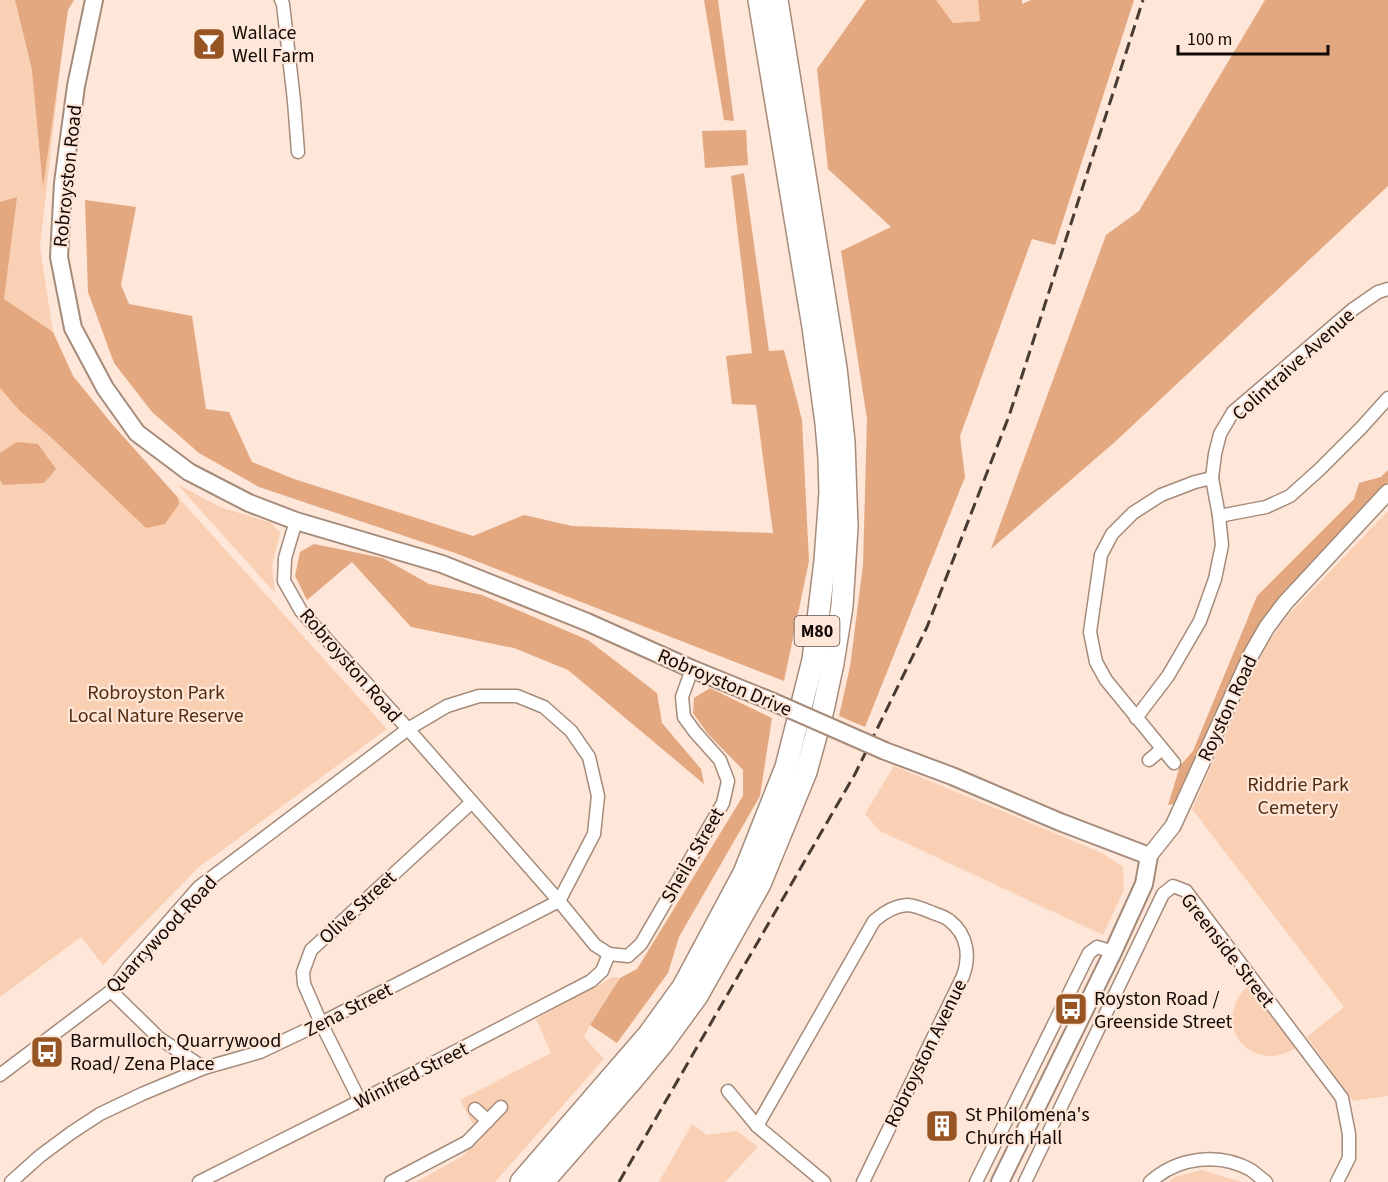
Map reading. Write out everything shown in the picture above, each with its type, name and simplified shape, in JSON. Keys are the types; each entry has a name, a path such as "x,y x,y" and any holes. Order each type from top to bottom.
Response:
{"highway":[{"name":"M80","path":"521,1182 649,1034 683,987 744,873 786,767 813,660 827,538 830,493 829,458 821,381 769,55 758,0"},
{"name":"M80","path":"543,1182 668,1036 697,996 755,894 806,772 833,663 842,606 847,527 844,442 836,368 777,0"}],"main road":[{"name":"Robroyston Road","path":"94,0 76,86 63,183 58,257 73,328 105,388 137,433 189,472 249,503 296,520"},
{"name":"Robroyston Road","path":"89,23 100,0"},
{"name":"Robroyston Drive","path":"296,520 442,564 587,622 885,751 1149,856"},
{"name":"Royston Road","path":"1000,1182 1113,952 1144,884 1149,856"}],"street":[{"path":"283,1 298,152"},
{"name":"Colintraive Avenue","path":"1136,718 1168,676 1200,621 1215,579 1222,544 1220,516 1212,478 1220,434 1233,412 1352,310 1378,292 1388,289"},
{"path":"1220,516 1266,507 1290,496 1320,469 1388,398"},
{"path":"1174,763 1106,680 1096,662 1090,632 1101,555 1112,534 1133,513 1161,495 1212,478"},
{"name":"Royston Road","path":"1149,856 1173,826 1247,664 1267,627 1285,603 1388,492"},
{"name":"Robroyston Road","path":"296,520 285,558 284,581 301,611 408,729 595,945 609,954"},
{"name":"Sheila Street","path":"609,954 628,956 641,944 723,803 728,781 720,760 684,717 682,697 692,669"},
{"name":"Quarrywood Road","path":"0,1075 111,991 199,887 408,729 458,702 479,696 517,696 544,707 571,731 590,758 598,796 594,834 559,901"},
{"path":"1149,760 1162,749"},
{"name":"Olive Street","path":"360,1101 304,984 303,972 311,950 471,802"},
{"name":"Greenside Street","path":"1025,1182 1163,894 1173,886 1186,891 1342,1098 1349,1134 1349,1158 1337,1182"},
{"name":"Zena Street","path":"12,1182 40,1156 100,1114 204,1068 260,1052 559,901"},
{"name":"Robroyston Avenue","path":"757,1126 874,921 885,911 908,905 950,921 960,933 965,944 968,953 967,965 863,1182"},
{"path":"976,1182 1089,953 1097,947 1113,952"},
{"name":"Winifred Street","path":"199,1182 591,981 602,971 609,954"},
{"path":"111,991 159,1038 204,1068"},
{"path":"728,1091 757,1126 824,1182"},
{"path":"391,1182 467,1142 501,1107"},
{"path":"475,1109 488,1121"},
{"path":"1150,1182 1180,1164 1200,1159 1221,1159 1233,1162 1251,1170 1266,1182"}],"green space":[{"name":"Robroyston Park Local Nature Reserve","path":"0,0 68,0 40,247 53,332 73,376 112,424 387,729 199,867 103,965 81,937 0,997"},
{"path":"936,0 978,0 980,21 953,23"},
{"path":"177,484 220,507 272,523 280,533 272,565 275,593"},
{"name":"Riddrie Park Cemetery","path":"1388,511 1388,1096 1353,1101 1307,1037 1344,1007 1192,809 1266,645 1290,613"},
{"path":"894,766 1102,853 1123,867 1124,890 1103,935 880,831 865,814"},
{"path":"613,977 620,978 584,1037 604,1059 495,1182 416,1182 461,1157 481,1139 460,1100 551,1053 536,1019"},
{"path":"1248,986 1296,1048 1286,1053 1269,1056 1245,1047 1238,1039 1232,1018 1234,1007"},
{"path":"692,1124 707,1135 737,1131 758,1147 725,1182 659,1182"},
{"path":"1202,1170 1241,1182 1169,1182 1174,1177"}],"shaded area":[{"path":"15,0 74,0 68,10 43,188 32,70"},
{"path":"704,0 718,0 734,121 724,120"},
{"path":"866,0 936,0 953,23 980,21 978,0 1022,0 1022,4 1031,0 1134,0 1055,245 1032,239 960,436 965,477 865,727 839,716 850,667 863,565 867,419 841,251 891,227 828,169 817,69"},
{"path":"1265,0 1388,0 1388,186 1116,441 991,549 1106,235 1139,211"},
{"path":"746,130 748,165 705,168 702,131"},
{"path":"744,173 769,351 784,350 802,420 809,561 784,681 458,554 259,487 199,453 152,412 114,363 88,292 85,200 136,207 121,285 129,304 192,316 206,409 229,412 252,462 294,479 473,536 524,515 572,526 773,533 756,405 732,404 726,356 752,353 731,176"},
{"path":"17,197 4,299 53,332 73,376 178,498 179,504 165,524 146,528 54,440 20,411 0,388 0,202"},
{"path":"17,442 38,444 56,469 44,483 3,485 0,480 0,453"},
{"path":"1388,470 1388,482 1280,598 1261,622 1174,804 1168,805 1180,766 1193,751 1257,596 1354,499 1359,483 1381,477"},
{"path":"314,544 383,558 429,584 482,595 588,640 657,693 662,723 701,769 704,784 568,670 514,648 411,627 352,562 307,600 295,576 300,552"},
{"path":"710,688 772,718 760,796 679,937 668,973 617,1043 590,1025 620,978 637,969 743,796 743,770 708,734 693,713 694,698"}],"railway":[{"path":"619,1182 855,774 927,627 1009,416 1143,0"}],"place":[{"name":"Wallace Well Farm","path":"209,44"},
{"name":"Royston Road / Greenside Street","path":"1071,1009"},
{"name":"Barmulloch, Quarrywood Road/ Zena Place","path":"47,1052"},
{"name":"St Philomena's Church Hall","path":"942,1126"}]}
